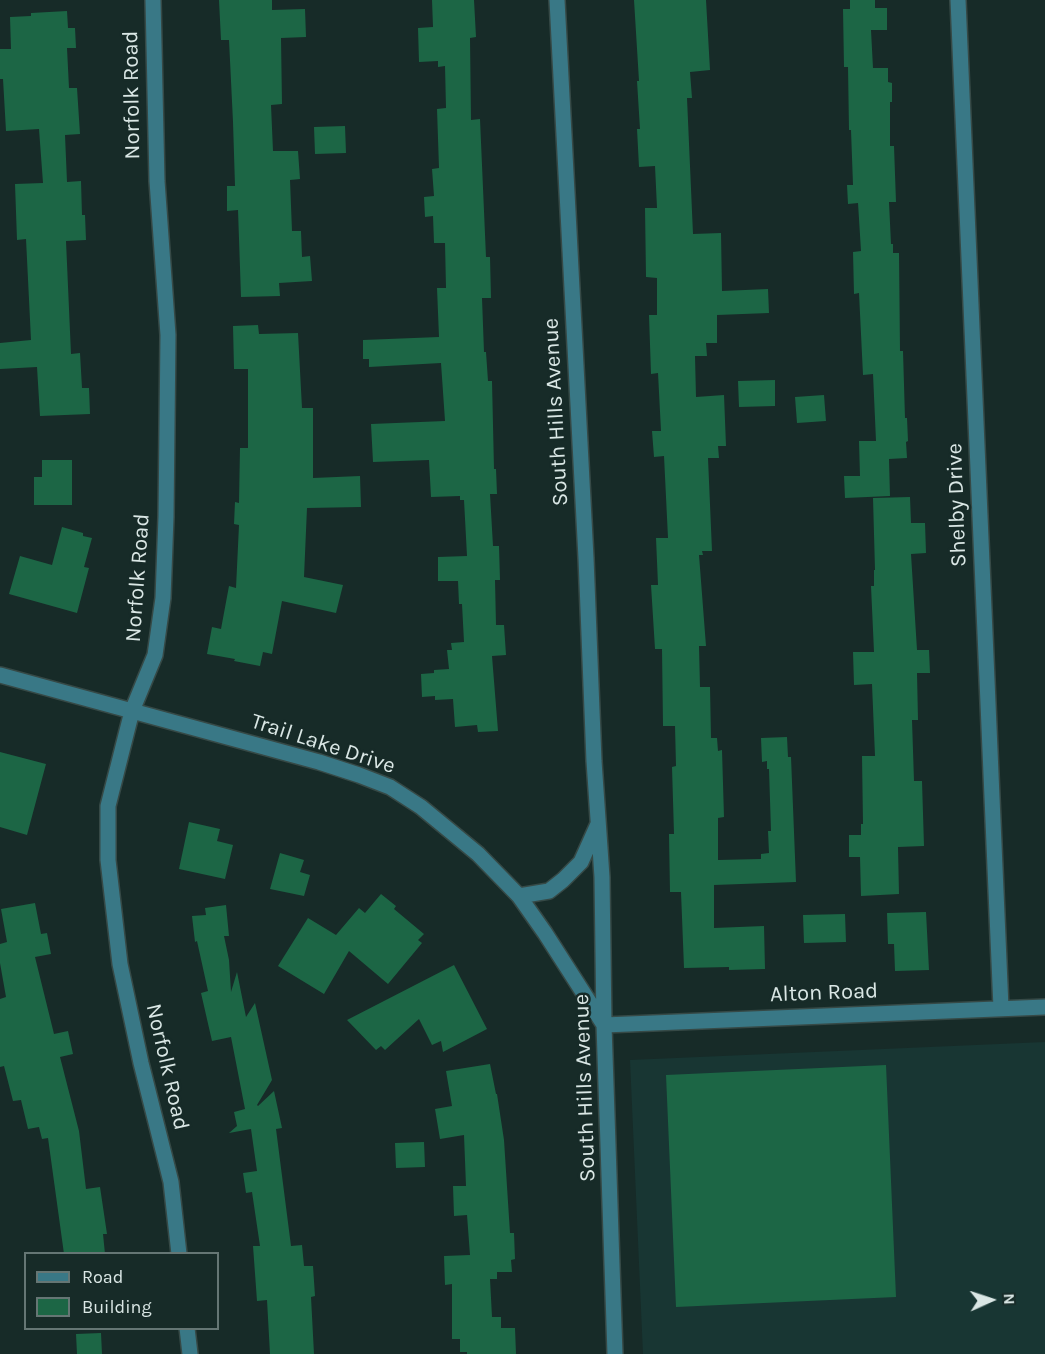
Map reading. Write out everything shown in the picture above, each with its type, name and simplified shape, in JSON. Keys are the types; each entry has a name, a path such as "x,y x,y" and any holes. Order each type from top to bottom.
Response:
{"street":[{"name":"Norfolk Road","path":"153,0 157,181 168,335 163,598 155,655 132,711 108,806 108,860 120,964 141,1063 171,1182 178,1252"},
{"name":"South Hills Avenue","path":"557,0 586,558 594,761 599,821 615,1354"},
{"name":"Shelby Drive","path":"958,0 1001,1008"},
{"name":"Trail Lake Drive","path":"0,675 319,762 390,787 421,807 478,854 519,896 604,1025"},
{"name":"South Hills Avenue","path":"519,896 549,891 563,880 581,862 599,821"},
{"name":"Alton Road","path":"604,1025 1045,1007"},
{"path":"187,1330 190,1354"}],"shaded area":[{"path":"1045,1042 1045,1354 643,1354 630,1060"}],"building":[{"path":"219,0 272,0 272,10 305,9 306,37 281,38 282,104 271,105 273,151 298,151 300,179 290,180 292,231 301,231 302,257 310,256 312,281 279,283 280,296 241,297 238,210 227,211 227,186 235,186 233,122 229,40 221,40"},
{"path":"432,0 474,0 476,37 470,38 471,120 480,119 486,257 490,257 491,298 482,298 484,352 486,352 488,381 492,381 494,469 496,469 497,494 490,494 493,546 499,546 500,580 495,580 496,625 504,625 506,655 492,656 498,731 478,732 477,725 455,727 453,699 435,700 435,696 422,697 421,674 449,669 447,650 452,650 451,643 464,642 458,581 438,581 438,557 467,556 464,500 460,500 460,496 431,497 429,460 373,462 371,424 445,421 441,363 369,367 369,359 363,359 363,340 439,337 437,288 446,288 445,243 434,243 433,216 425,217 424,197 434,196 432,169 439,168 437,109 446,108 445,66 438,67 438,61 419,62 418,28 433,27"},
{"path":"634,0 706,0 710,70 690,72 692,98 687,98 693,234 721,233 722,291 768,289 769,313 717,315 717,343 706,343 707,356 695,356 696,397 724,395 726,446 718,446 719,458 708,458 712,551 702,551 703,555 699,555 706,646 699,646 700,687 710,687 711,738 717,738 718,751 722,750 724,817 718,818 718,860 761,859 761,854 769,853 768,831 771,831 769,769 767,769 767,761 762,762 761,738 787,737 788,757 791,757 796,882 714,885 714,928 764,926 765,969 684,968 681,892 670,892 669,834 674,834 672,767 676,766 675,726 663,726 662,649 655,649 651,585 658,585 656,538 668,538 664,456 654,457 652,431 661,431 658,373 651,374 649,315 657,315 657,278 646,277 645,208 657,208 655,166 639,167 637,129 640,129 637,81 639,81"},
{"path":"850,0 875,0 875,8 887,8 887,30 871,30 873,68 888,68 888,82 892,83 890,146 894,146 896,202 889,202 891,244 893,244 893,253 899,253 900,351 903,351 908,441 906,442 907,458 889,459 890,496 845,498 844,476 860,476 859,441 876,441 873,374 863,375 859,293 854,294 853,252 861,251 858,203 848,204 847,185 853,185 848,67 844,67 843,9 850,9"},
{"path":"67,11 68,28 75,28 76,48 67,48 69,88 77,88 80,134 65,135 67,182 81,181 82,215 85,215 86,240 66,241 71,354 80,353 82,388 89,388 90,414 40,416 37,367 0,369 0,343 31,340 26,239 17,240 15,184 43,183 39,129 6,131 3,79 0,79 0,49 11,49 10,17"},
{"path":"345,126 346,153 315,154 314,127"},
{"path":"258,325 259,334 298,333 302,408 313,408 313,478 360,476 361,507 307,508 304,577 343,585 336,613 282,601 272,654 263,652 260,666 207,654 212,627 221,629 229,586 236,588 239,525 234,524 235,502 239,503 240,448 248,448 248,369 234,369 233,326"},
{"path":"775,380 775,406 739,407 738,381"},
{"path":"824,395 826,421 797,423 795,397"},
{"path":"42,460 72,460 72,505 34,505 34,477 42,477"},
{"path":"910,497 911,523 925,523 926,553 911,554 917,650 929,650 930,673 917,673 918,720 912,720 914,781 922,781 924,846 898,847 899,894 861,896 860,857 849,857 849,835 861,835 861,824 863,824 862,756 875,756 872,684 854,685 853,652 874,652 871,586 874,586 875,570 873,498"},
{"path":"62,527 92,538 84,567 89,568 77,613 9,594 20,556 52,565"},
{"path":"0,752 46,764 27,835 0,827"},
{"path":"189,822 220,829 217,841 233,845 225,879 179,869"},
{"path":"280,853 304,860 300,872 310,875 304,896 270,889"},
{"path":"381,894 396,906 394,909 424,934 418,940 422,943 388,984 349,951 324,994 278,966 308,918 336,935 359,908 365,913"},
{"path":"35,903 41,934 47,933 51,954 35,957 54,1034 68,1031 73,1054 60,1057 79,1131 86,1189 100,1187 107,1234 103,1234 105,1252 64,1252 48,1138 42,1139 39,1127 28,1129 21,1100 13,1101 4,1066 0,1067 0,999 6,997 0,963 0,944 7,942 1,909"},
{"path":"226,905 229,936 224,936 229,960 231,992 237,972 246,1017 255,1003 272,1080 257,1105 274,1091 282,1128 276,1129 291,1246 302,1245 304,1266 313,1266 315,1296 311,1297 314,1354 270,1354 267,1300 257,1301 253,1246 260,1246 252,1192 246,1193 243,1173 257,1171 251,1129 229,1133 237,1126 234,1112 245,1109 231,1037 212,1041 201,993 208,991 197,941 195,942 192,916 206,915 205,908"},
{"path":"926,912 929,970 895,971 894,944 888,944 887,913"},
{"path":"845,914 846,942 804,943 803,915"},
{"path":"454,965 487,1029 443,1052 441,1041 432,1045 419,1019 385,1050 381,1046 376,1050 347,1020"},
{"path":"490,1064 504,1140 510,1233 514,1233 515,1259 511,1260 512,1272 497,1272 497,1279 490,1279 492,1317 501,1317 501,1328 515,1328 516,1354 460,1352 460,1339 452,1339 452,1284 445,1285 444,1256 470,1255 467,1215 454,1216 453,1186 466,1186 464,1135 440,1139 435,1109 452,1106 446,1071"},
{"path":"886,1065 896,1297 676,1307 666,1075"},
{"path":"424,1142 425,1167 396,1168 395,1143"},
{"path":"101,1333 102,1354 77,1354 76,1334"}]}
